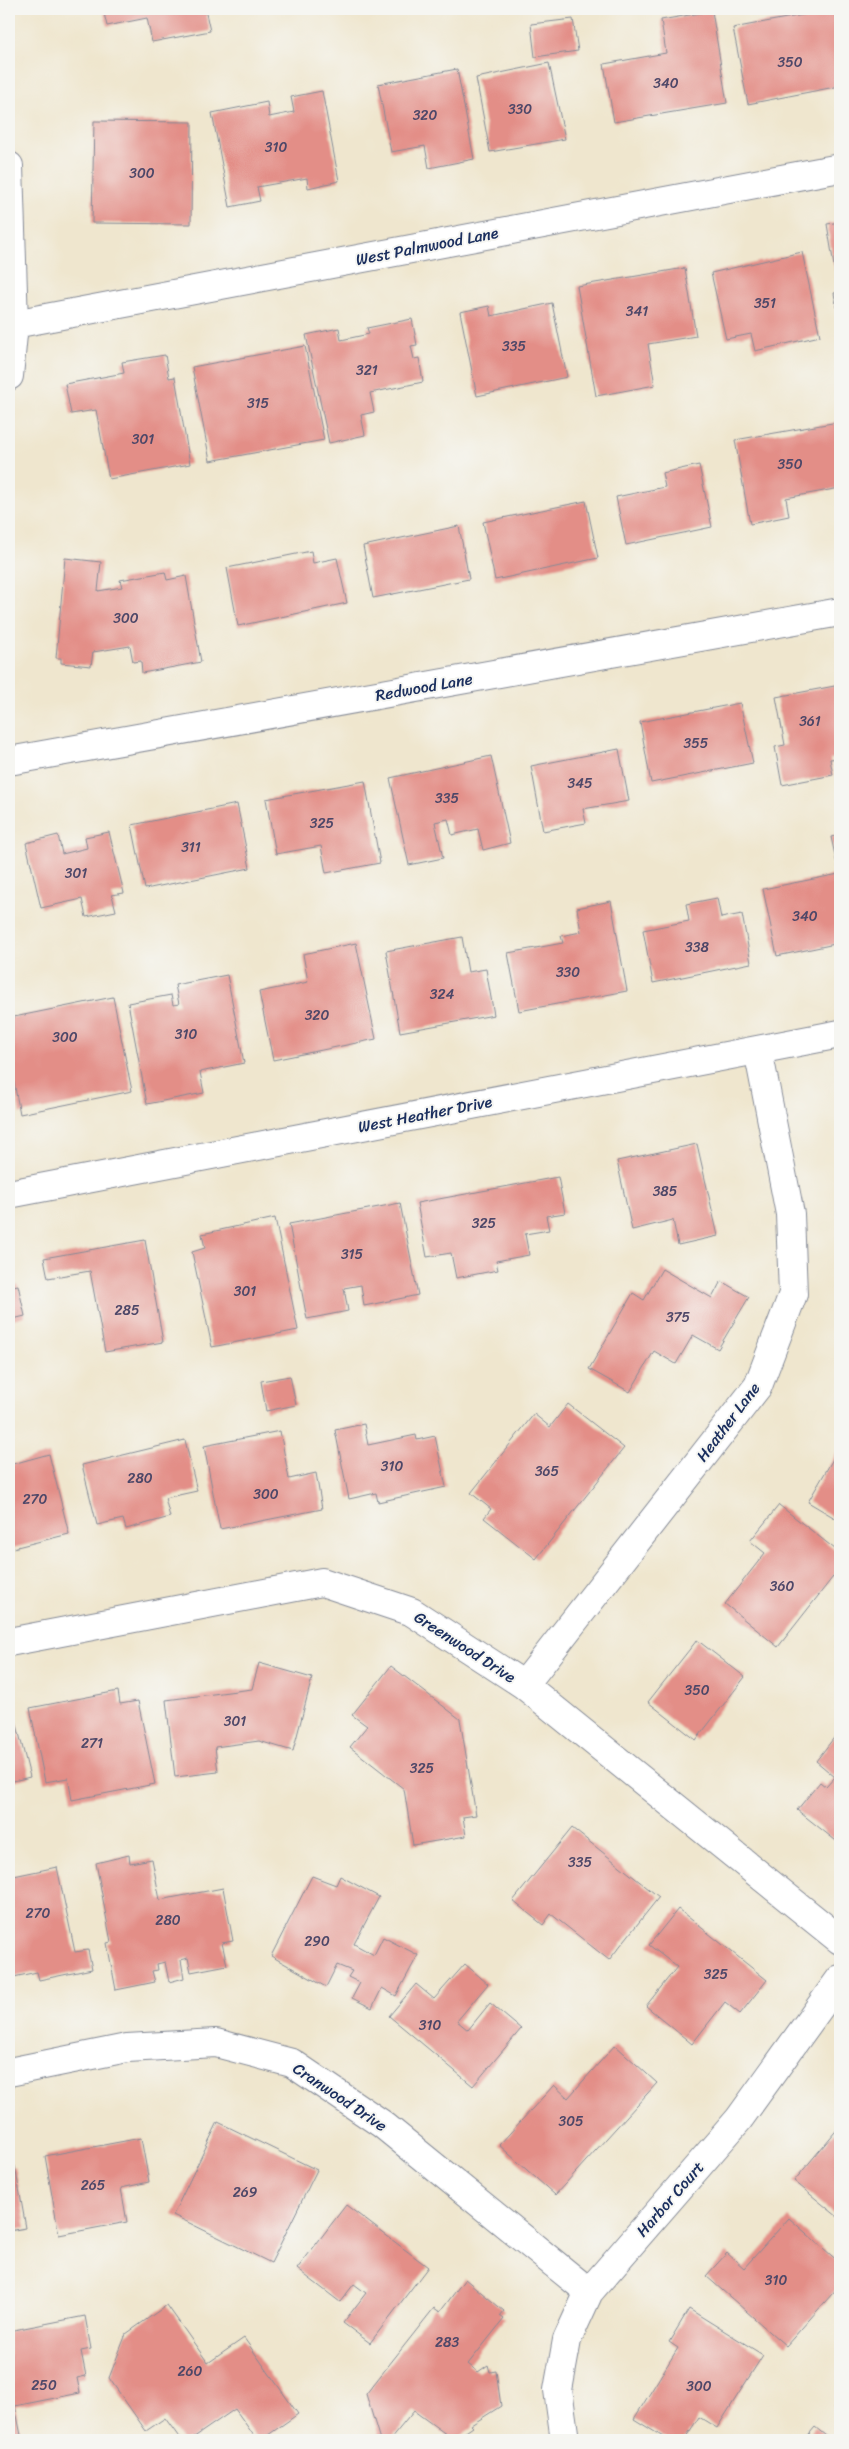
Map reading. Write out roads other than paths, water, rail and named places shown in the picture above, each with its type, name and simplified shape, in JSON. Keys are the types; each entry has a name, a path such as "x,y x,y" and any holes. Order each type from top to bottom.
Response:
{"street":[{"path":"9,166 14,324 9,376"},
{"name":"West Palmwood Lane","path":"14,324 840,168"},
{"name":"Redwood Lane","path":"9,761 840,612"},
{"name":"West Heather Drive","path":"9,1194 840,1034"},
{"name":"Heather Lane","path":"524,1685 758,1386 793,1294 790,1214 758,1050"},
{"name":"Greenwood Drive","path":"9,1642 322,1582 412,1612 524,1685 840,1940"},
{"name":"Harbor Court","path":"565,2440 558,2390 567,2340 589,2292 738,2119 840,1979"},
{"name":"Cranwood Drive","path":"9,2072 127,2048 216,2044 292,2063 382,2124 589,2292"}]}
